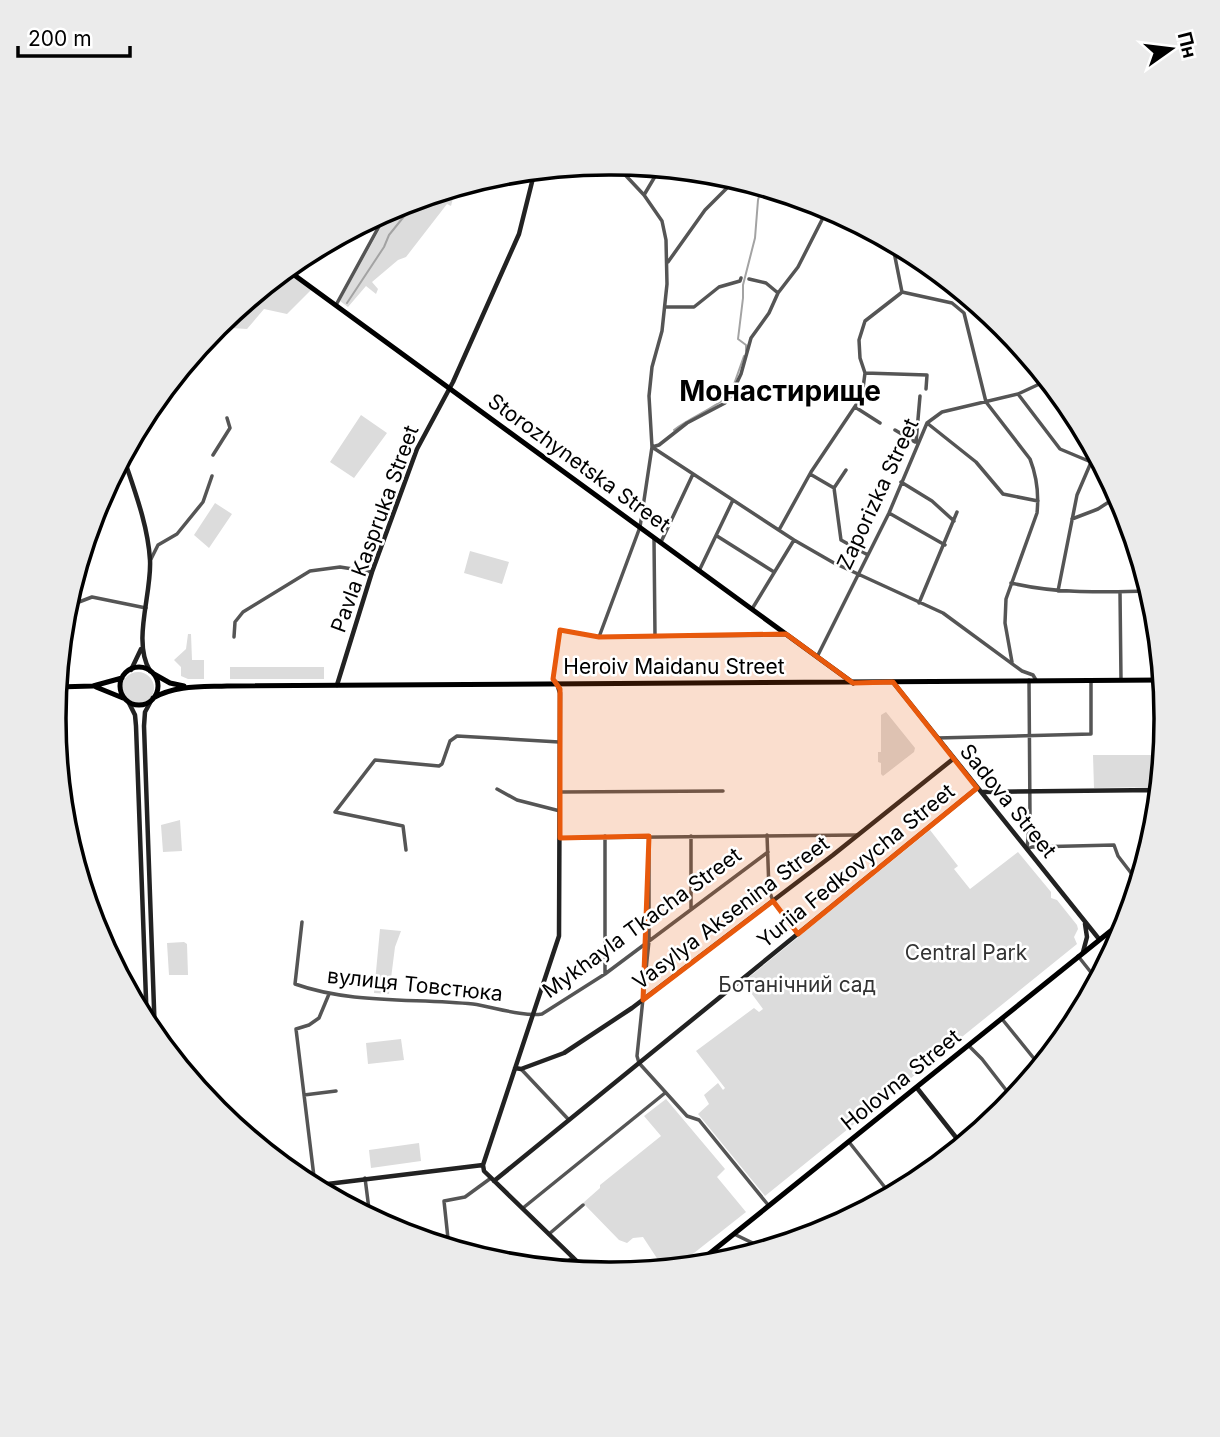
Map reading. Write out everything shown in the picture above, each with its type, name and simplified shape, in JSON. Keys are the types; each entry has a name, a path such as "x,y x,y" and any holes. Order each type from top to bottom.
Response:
{"main road":[{"name":"Storozhynetska Street","path":"295,276 853,683"},
{"path":"68,687 93,687 122,678 138,667 170,683 187,687"},
{"path":"151,672 158,685 152,700"},
{"path":"122,678 120,688 127,701"},
{"name":"Heroiv Maidanu Street","path":"187,687 1152,680"},
{"path":"93,687 141,705 168,691 187,687"},
{"name":"Holovna Street","path":"711,1253 1109,932"}],"street":[{"path":"598,637 640,527 652,447 649,396 665,307 667,264 663,224 644,195 626,175"},
{"path":"644,195 655,177"},
{"name":"Pavla Kaspruka Street","path":"338,685 372,572 416,449 450,388 519,234 532,181"},
{"path":"667,264 705,211 727,188"},
{"path":"652,447 659,445 687,423 725,403 730,397 741,374 751,338 769,313 778,293 798,267 823,218"},
{"path":"336,305 379,227"},
{"path":"895,256 902,292"},
{"path":"665,307 694,307 719,287 740,281 741,278"},
{"path":"749,279 766,284 778,293"},
{"path":"779,530 810,474 864,392 865,373 859,343 865,321 902,292 952,303 964,313 986,401 1030,459 1034,470 1037,513 1004,610 1012,662"},
{"path":"865,373 927,375 926,389"},
{"name":"Zaporizka Street","path":"817,657 889,513 927,423 942,412 1018,394 1038,385"},
{"path":"1018,394 1060,449 1088,461"},
{"path":"895,430 917,444 920,396"},
{"path":"854,407 880,423"},
{"path":"213,455 230,429 227,418"},
{"path":"927,423 976,463 1003,494 1038,501"},
{"path":"652,447 794,540 858,576 959,623 1022,671 1029,680 1030,792 1027,849"},
{"path":"1058,591 1077,495 1090,464"},
{"path":"128,469 137,496 150,561 141,649 143,660 151,672"},
{"path":"846,470 834,488 841,540 868,555"},
{"path":"661,542 693,474"},
{"path":"810,474 834,488"},
{"path":"150,561 158,545 177,534 203,502 212,476"},
{"path":"901,482 932,501 954,521"},
{"path":"699,571 733,500"},
{"path":"1072,519 1108,502"},
{"path":"919,603 957,512"},
{"path":"889,513 945,545"},
{"path":"716,536 774,572"},
{"path":"654,537 655,636"},
{"path":"752,609 794,540"},
{"path":"234,637 235,622 243,612 310,571 340,568 372,572"},
{"path":"1011,583 1074,593 1138,591"},
{"path":"1120,592 1121,680"},
{"path":"79,602 92,597 146,608"},
{"path":"577,1261 484,1171 483,1165 518,1068 559,936 560,693 553,679 560,630 598,637 786,634"},
{"path":"131,670 141,649"},
{"path":"1022,671 1033,675 1029,680"},
{"path":"937,738 1091,734 1091,681"},
{"name":"Sadova Street","path":"893,682 1098,941"},
{"path":"152,700 145,712 144,726 154,1014"},
{"path":"127,701 135,715 136,726 146,1001"},
{"path":"406,850 403,826 335,812 375,760 439,766 450,741 457,736 559,742"},
{"name":"Vasylya Aksenina Street","path":"518,1068 564,1053 643,1000 953,759"},
{"path":"497,789 517,800 560,811"},
{"path":"979,790 1148,792"},
{"name":"Yuriia Fedkovycha Street","path":"492,1179 979,790"},
{"path":"560,792 723,791"},
{"path":"691,835 691,909"},
{"path":"767,835 768,884 773,901 798,934"},
{"path":"560,838 858,835"},
{"path":"605,836 605,974"},
{"path":"649,836 649,941 639,1062 687,1116 699,1120 769,1206"},
{"path":"1027,849 1114,845 1118,856 1131,873"},
{"name":"Mykhayla Tkacha Street","path":"533,1015 542,1014 605,974 768,852"},
{"path":"1084,920 1087,937 1081,954 1091,970"},
{"name":"вулиця Товстюка","path":"302,922 295,984 329,994 498,1007 533,1015"},
{"path":"1087,937 1098,941"},
{"path":"312,1172 296,1027 309,1025 320,1018 329,994"},
{"path":"1002,1019 1034,1058"},
{"path":"969,1046 1006,1090"},
{"path":"518,1068 569,1120"},
{"path":"917,1088 956,1137"},
{"path":"304,1095 337,1091"},
{"path":"523,1208 665,1093"},
{"path":"849,1142 885,1187"},
{"path":"328,1183 483,1165"},
{"path":"365,1178 368,1205"},
{"path":"448,1237 444,1201 465,1197 492,1179"},
{"path":"549,1234 583,1205"},
{"path":"734,1234 751,1243"},
{"path":"569,1260 573,1257"}],"highlighted area":[{"path":"560,630 599,637 786,634 853,683 893,682 977,788 798,934 773,901 643,1000 649,836 560,838 560,689 553,679"}],"green space":[{"path":"453,199 451,206 447,204 406,257 398,260 372,282 378,289 376,294 366,286 348,307 340,301 382,225"},
{"path":"294,276 312,289 287,314 264,309 247,329 232,328"},
{"path":"361,415 387,433 354,478 330,462"},
{"path":"215,503 232,514 209,548 194,535"},
{"path":"470,551 509,562 502,584 464,573"},
{"path":"188,634 191,634 192,660 204,660 204,679 181,676 181,667 174,660 186,649"},
{"path":"230,667 324,667 324,679 230,679"},
{"path":"138,672 149,677 154,688 149,699 138,704 127,699 122,688 127,677"},
{"path":"886,712 915,748 914,752 883,776 878,752 881,752 881,715"},
{"path":"1093,755 1152,755 1149,787 1094,788"},
{"path":"180,820 182,851 163,852 161,825"},
{"name":"Central Park","path":"930,830 958,866 954,869 970,889 1018,852 1051,892 1051,898 1057,900 1077,925 1074,937 1077,944 765,1196 698,1114 709,1104 704,1095 718,1083 723,1090 725,1088 696,1051 754,1008 759,1012 763,1009 743,982"},
{"path":"380,929 401,931 395,947 389,994 374,993"},
{"path":"167,943 187,944 188,975 169,975"},
{"path":"401,1039 404,1060 368,1064 366,1043"},
{"path":"666,1099 725,1169 717,1177 746,1212 691,1256 658,1260 643,1237 633,1238 627,1243 619,1240 583,1203 600,1185 661,1136 644,1116"},
{"path":"419,1143 421,1161 371,1168 369,1150"}],"waterway":[{"path":"746,351 746,345 738,339 743,285 755,238 759,196"},
{"path":"347,303 389,235 405,215"},
{"path":"733,387 744,356"},
{"path":"674,430 729,395"}],"district":[{"name":"Монастирище","path":"780,391"}],"park label":[{"name":"Ботанічний сад","path":"797,985"}]}
